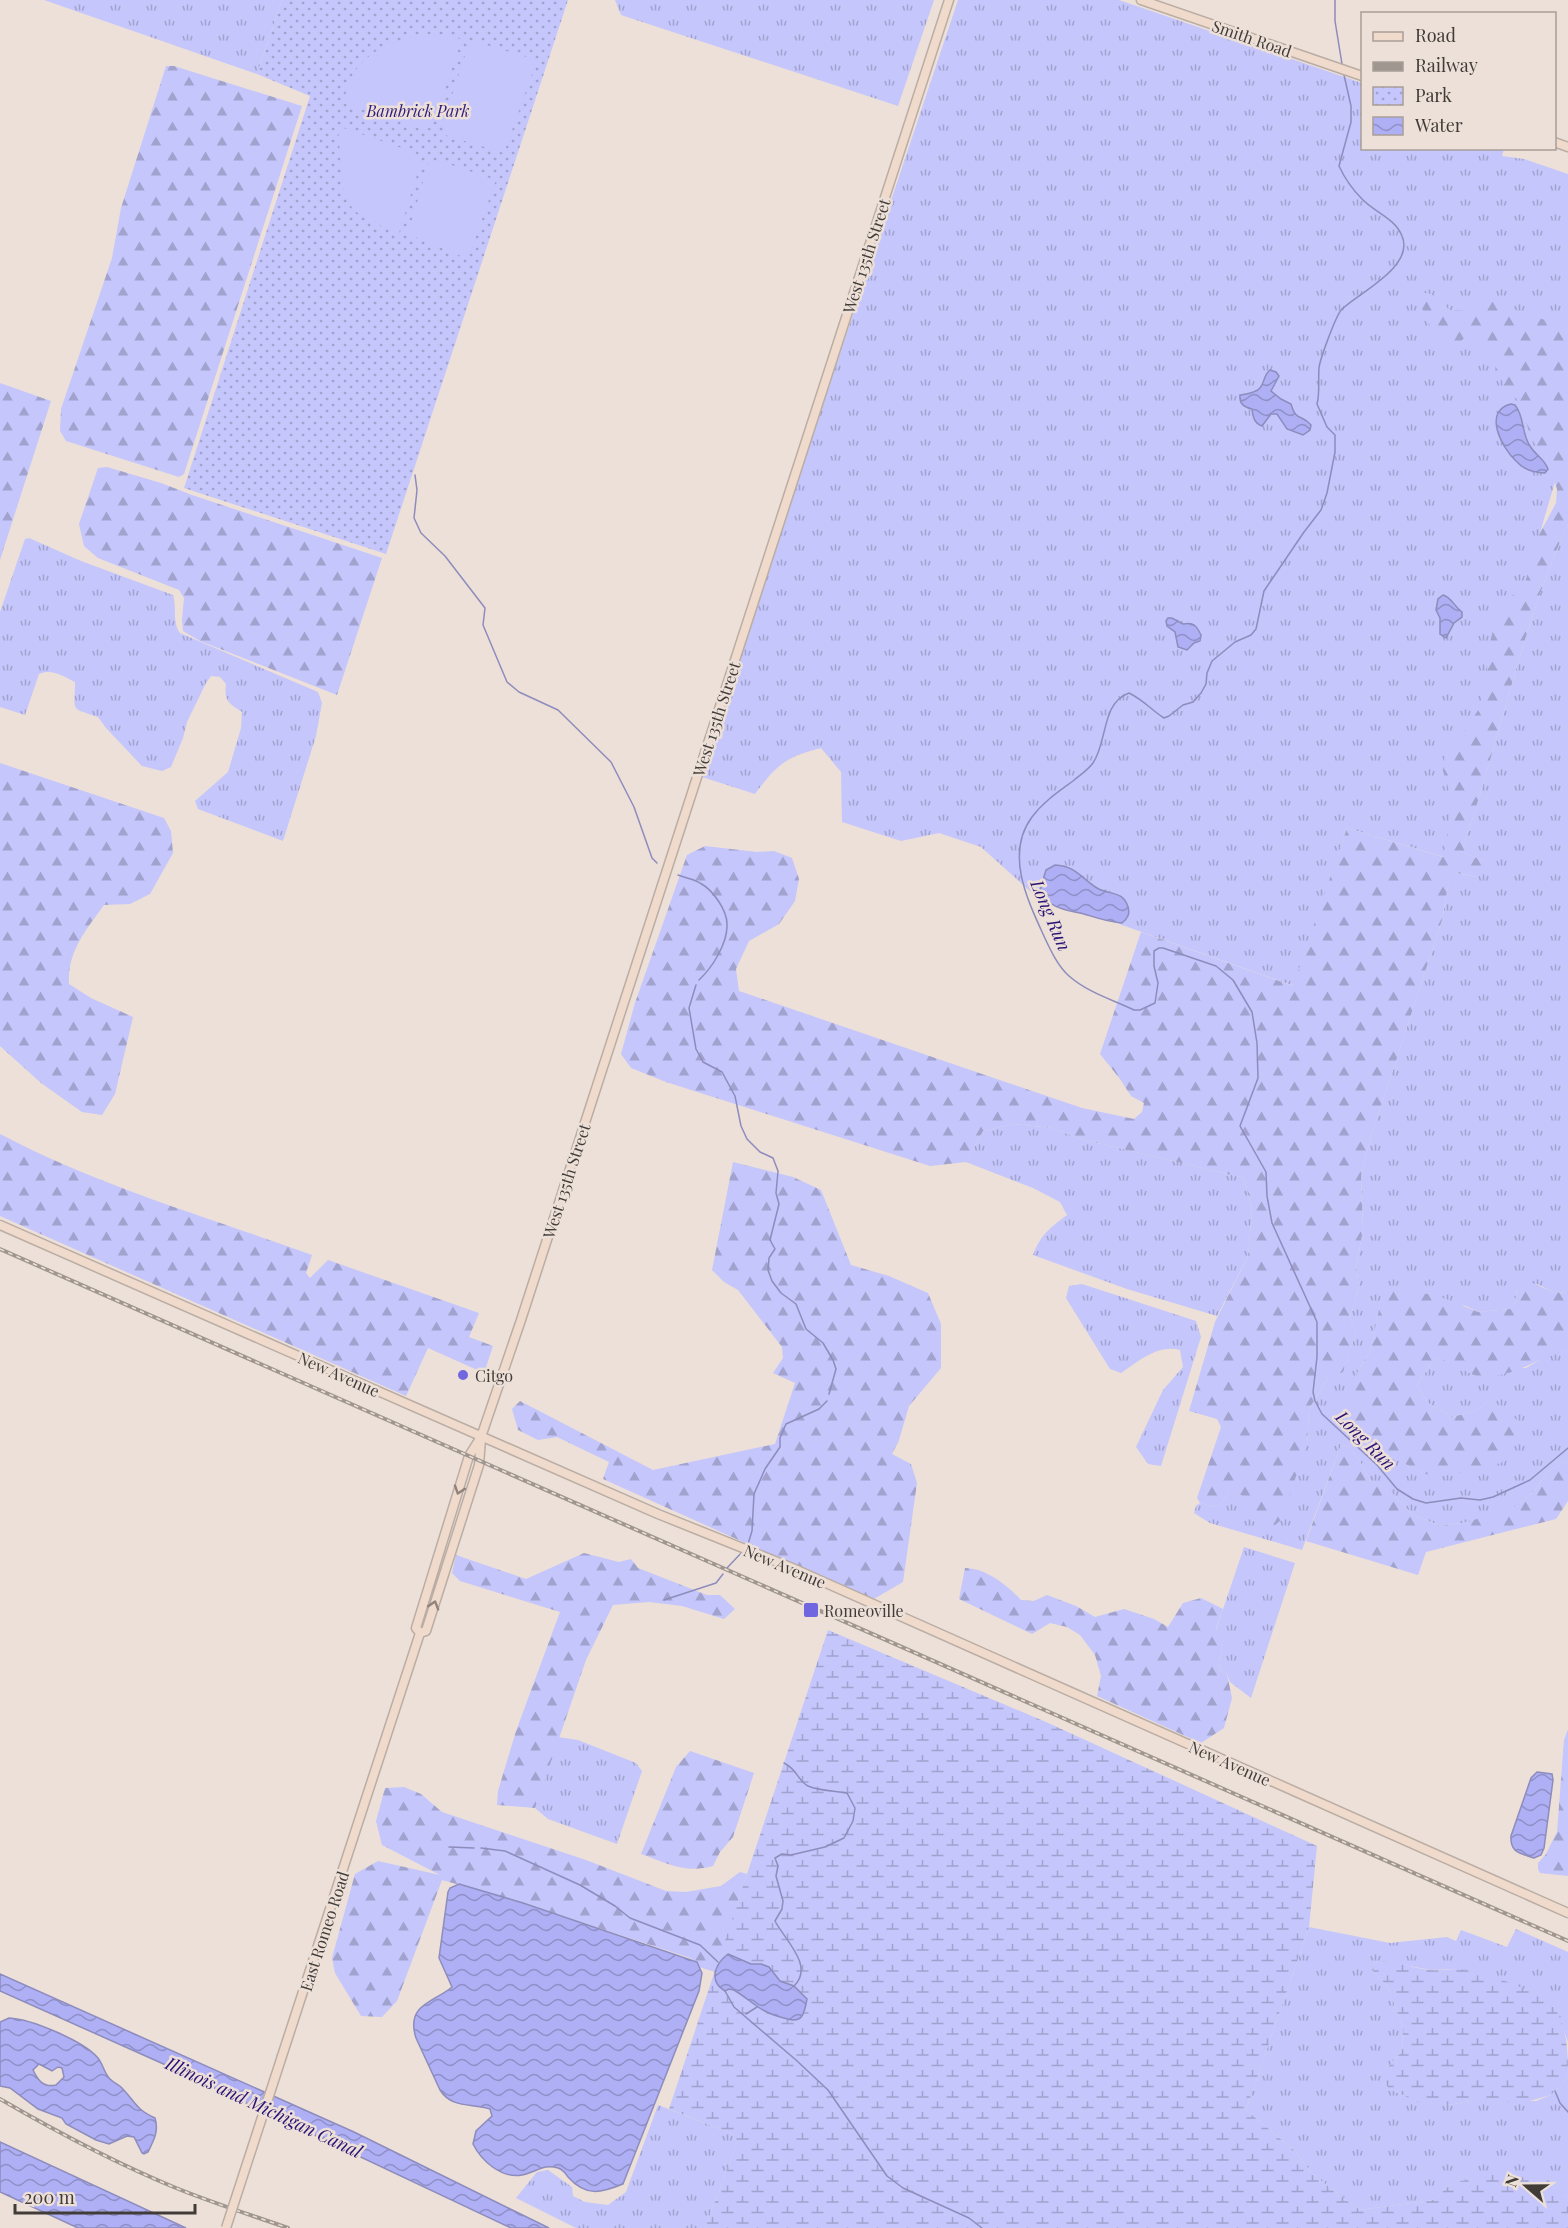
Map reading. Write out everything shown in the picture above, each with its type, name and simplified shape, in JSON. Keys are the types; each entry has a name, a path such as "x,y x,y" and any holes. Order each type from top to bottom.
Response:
{"main road":[{"name":"West 135th Street","path":"481,1437 949,0"},
{"name":"Smith Road","path":"1141,0 1361,76"},
{"name":"New Avenue","path":"0,1225 658,1514 790,1566 1568,1913"},
{"name":"East Romeo Road","path":"226,2228 420,1633 426,1631 479,1465 481,1437"}],"green space":[{"path":"44,0 282,0 257,74"},
{"name":"Bambrick Park","path":"282,0 568,0 386,554 184,488 310,96 257,74"},
{"path":"615,0 934,0 898,106 621,15"},
{"path":"958,0 1119,0 1361,83 1361,150 1504,150 1502,156 1524,159 1568,174 1568,438 1444,857 1347,828 1294,986 1032,893 981,847 939,833 901,841 842,822 841,772 821,748 783,763 755,794 699,776"},
{"path":"429,34 462,39 432,127 424,130 343,103 355,71 370,55 398,41"},
{"path":"470,40 537,60 504,153 445,135 442,126"},
{"path":"166,66 174,66 302,106 184,474 179,477 66,441 60,431 61,409 112,258 121,208"},
{"path":"338,126 416,153 421,162 399,233 366,219 350,205 342,179"},
{"path":"437,160 496,180 468,259 408,234 428,164"},
{"path":"1414,291 1431,294 1450,310 1467,311 1476,296 1568,328 1568,524 1537,603 1463,847 1466,853 1483,861 1483,873 1478,877 1456,873 1448,886 1442,920 1370,1140 1361,1176 1363,1230 1356,1267 1359,1286 1350,1318 1356,1333 1343,1372 1328,1378 1309,1409 1307,1444 1281,1520 1275,1525 1255,1522 1242,1515 1241,1505 1244,1497 1236,1492 1230,1492 1215,1507 1200,1503 1197,1498 1221,1427 1217,1419 1189,1411 1215,1322 1248,1256 1252,1210 1244,1178 1081,1139 1052,1128 1013,1124 983,1131 966,1162 930,1166 666,1082 631,1068 621,1054 635,1003 687,855 705,846 757,852 774,851 792,858 799,879 795,901 779,924 749,941 736,969 739,991 1082,1108 1134,1119 1142,1112 1144,1103 1131,1096 1100,1054 1141,932 1293,986 1347,828 1443,857 1453,803 1443,771 1445,754 1479,709 1495,623 1508,599 1524,586 1539,535 1556,503 1557,489 1547,459 1531,439 1521,403 1512,395 1495,371 1497,359 1480,350 1475,341 1467,338 1457,346 1445,348 1432,330"},
{"path":"0,383 51,401 0,560"},
{"path":"107,467 382,558 337,695 200,641 183,631 184,598 179,590 98,558 84,546 79,524 98,468"},
{"path":"1568,524 1568,1293 1553,1292 1537,1284 1517,1289 1515,1303 1510,1309 1478,1312 1466,1306 1382,1295 1371,1350 1358,1370 1351,1436 1422,1473 1490,1400 1476,1411 1452,1417 1428,1403 1417,1385 1434,1359 1443,1358 1464,1369 1526,1368 1550,1354 1568,1349 1568,1461 1547,1472 1536,1489 1518,1506 1469,1522 1440,1526 1412,1514 1392,1493 1371,1481 1348,1446 1341,1445 1302,1550 1210,1523 1194,1513 1196,1506 1200,1503 1215,1507 1230,1492 1236,1492 1245,1497 1241,1505 1307,1444 1309,1409 1328,1378 1343,1371 1356,1333 1350,1318 1359,1286 1356,1267 1363,1230 1361,1176 1370,1140 1442,920 1448,886 1455,873 1478,877 1483,861 1466,853 1463,847 1537,603"},
{"path":"29,538 81,561 173,595 176,624 180,633 318,692 322,703 316,736 283,841 198,809 195,801 228,772 241,728 242,712 228,701 226,684 220,677 211,676 206,683 187,722 171,767 162,771 142,766 98,717 78,710 75,704 75,682 62,675 53,672 39,674 25,715 0,707 0,612 25,539"},
{"path":"0,763 164,818 171,831 173,853 150,894 130,904 104,905 79,942 71,962 69,984 91,998 133,1017 115,1094 102,1115 82,1112 41,1083 0,1046"},
{"path":"1013,1124 1052,1128 1081,1139 1244,1178 1252,1210 1248,1256 1217,1316 1127,1289 1033,1255 1047,1232 1067,1215 1060,1202 1033,1188 966,1162 983,1131"},
{"path":"0,1134 76,1170 312,1255 306,1273 310,1278 328,1260 479,1313 469,1337 493,1346 484,1373 428,1348 406,1396 0,1216"},
{"path":"733,1162 793,1177 821,1190 851,1265 889,1276 928,1293 941,1324 941,1368 909,1406 899,1440 892,1454 911,1464 917,1483 903,1582 872,1600 603,1479 609,1462 557,1437 538,1440 518,1430 512,1409 520,1401 653,1470 775,1444 795,1383 773,1373 783,1358 782,1347 738,1290 724,1282 712,1270"},
{"path":"1528,1281 1553,1292 1568,1293 1568,1349 1518,1370 1485,1377 1472,1374 1447,1361 1434,1359 1417,1385 1428,1403 1452,1417 1476,1411 1490,1400 1510,1412 1520,1424 1518,1442 1501,1463 1439,1477 1422,1473 1344,1430 1358,1370 1371,1350 1382,1294 1387,1289 1436,1295 1478,1312 1510,1309 1515,1303 1517,1289"},
{"path":"1082,1284 1196,1321 1201,1337 1161,1466 1148,1464 1136,1447 1163,1390 1183,1367 1180,1350 1156,1351 1121,1373 1110,1369 1066,1298 1069,1286"},
{"path":"1341,1445 1348,1446 1358,1458 1371,1481 1392,1493 1412,1514 1440,1526 1469,1522 1499,1510 1518,1506 1536,1489 1547,1472 1568,1461 1568,1501 1556,1519 1426,1552 1418,1575 1306,1541"},
{"path":"1244,1547 1295,1563 1251,1698 1230,1682 1227,1674 1219,1670 1222,1646 1216,1630"},
{"path":"584,1553 619,1562 631,1559 638,1568 707,1595 720,1595 735,1609 724,1619 682,1606 649,1602 613,1605 586,1660 535,1808 497,1805 498,1791 516,1731 560,1612 460,1581 452,1573 456,1555 526,1579"},
{"path":"965,1568 981,1571 996,1578 1021,1600 1034,1601 1047,1595 1076,1606 1095,1617 1124,1609 1154,1619 1168,1627 1183,1603 1201,1598 1223,1609 1216,1629 1222,1646 1219,1670 1227,1674 1232,1698 1224,1728 1201,1743 1097,1696 1101,1676 1095,1655 1080,1635 1067,1627 1050,1623 1032,1634 959,1599"},
{"path":"828,1630 1046,1722 1317,1846 1309,1927 1246,2110 1296,2152 1313,2175 1360,2210 1433,2200 1450,2185 1484,2174 1547,2179 1568,2197 1568,2228 705,2228 737,2143 731,2133 669,2109"},
{"path":"1568,1729 1568,1876 1540,1873 1538,1863 1546,1854 1557,1832 1564,1740"},
{"path":"558,1737 578,1740 636,1763 642,1771 617,1844 548,1819 535,1808"},
{"path":"690,1751 754,1773 733,1837 720,1852 713,1866 694,1869 668,1864 641,1854 676,1767"},
{"path":"404,1787 421,1794 442,1812 586,1860 666,1891 686,1892 721,1886 740,1872 747,1874 715,1972 699,1967 697,1962 690,1958 523,1903 442,1880 397,2001 382,2017 361,2016 335,1973 332,1958 355,1874 378,1861 440,1875 382,1845 376,1821 385,1788"},
{"path":"1309,1927 1390,1943 1447,1937 1456,1941 1461,1930 1507,1947 1516,1929 1568,1952 1568,2042 1560,2019 1456,1969 1432,1970 1380,1961 1375,1963 1372,1970 1387,1986 1403,2027 1402,2051 1389,2066 1384,2081 1390,2089 1404,2096 1448,2105 1470,2101 1536,2101 1551,2095 1568,2077 1568,2197 1547,2180 1450,2185 1433,2200 1360,2210 1313,2175 1296,2152 1246,2110"},
{"path":"1380,1961 1430,1970 1468,1970 1508,1982 1533,1993 1552,2006 1561,2021 1567,2050 1568,2077 1551,2095 1526,2102 1470,2101 1448,2105 1418,2102 1389,2089 1384,2081 1384,2074 1402,2051 1403,2027 1387,1986 1372,1970 1375,1963"},
{"path":"658,2105 731,2133 737,2143 705,2228 576,2228 516,2198 537,2172 548,2170 572,2187 573,2196 585,2202 608,2205 626,2192"}],"water":[{"path":"1270,370 1279,376 1271,391 1291,404 1297,416 1311,425 1310,430 1303,435 1287,429 1277,414 1271,414 1262,426 1259,425 1254,419 1252,409 1241,403 1240,395 1258,390"},
{"path":"1511,404 1515,405 1518,410 1527,441 1548,469 1545,473 1522,466 1505,448 1496,422 1502,408"},
{"path":"1443,595 1462,612 1462,617 1454,623 1446,638 1440,634 1440,618 1436,610 1438,599"},
{"path":"1168,618 1183,624 1194,625 1201,635 1200,641 1187,650 1178,647 1175,632 1167,626"},
{"path":"1055,865 1073,870 1097,888 1123,898 1129,909 1126,919 1122,923 1107,921 1053,905 1040,890 1046,870"},
{"path":"1537,1772 1552,1774 1553,1780 1544,1848 1541,1855 1534,1858 1514,1849 1511,1836 1531,1778"},
{"path":"459,1884 523,1903 697,1962 702,1973 699,1991 623,2184 608,2190 594,2191 581,2188 558,2168 544,2167 522,2175 499,2171 486,2162 473,2144 476,2131 492,2116 490,2109 456,2103 440,2090 416,2038 414,2027 418,2011 452,1987 439,1958 448,1892 450,1888"},
{"path":"728,1954 751,1964 769,1967 780,1981 794,1986 807,1999 801,2017 790,2020 776,2016 734,1990 725,1991 720,1987 716,1982 715,1972"},
{"name":"Illinois and Michigan Canal","path":"0,1974 354,2132 549,2228 511,2228 168,2066 0,1991"},
{"path":"9,2018 30,2022 69,2038 91,2051 100,2060 110,2079 121,2087 139,2108 155,2118 156,2131 148,2152 142,2153 134,2137 127,2136 109,2144 96,2140 66,2124 62,2118 38,2109 10,2088 0,2086 0,2022","holes":["39,2064 52,2071 58,2067 62,2068 64,2077 56,2085 51,2086 42,2082 33,2070"]},
{"path":"0,2142 186,2228 78,2228 0,2192"}],"waterway":[{"name":"Long Run","path":"1335,0 1335,21 1342,64"},
{"name":"Long Run","path":"1344,75 1351,106 1351,122 1339,166 1358,195 1399,230 1404,247 1401,258 1393,268 1342,309 1322,356 1317,404 1327,427 1335,435 1335,452 1327,493 1321,510 1264,591 1256,629 1251,635 1235,642 1212,661 1207,673 1206,684 1193,702 1183,705 1164,718 1129,693 1114,705 1093,763 1041,807 1024,831 1020,846 1021,876 1031,906 1054,956 1069,976 1084,987 1134,1010 1140,1010 1155,1003 1158,983 1154,966 1154,951 1163,948 1216,966 1233,980 1252,1012 1257,1043 1258,1078 1240,1126 1266,1172 1267,1196 1272,1223 1317,1322 1317,1357 1313,1392 1322,1414 1377,1465 1397,1489 1413,1499 1426,1503 1461,1498 1480,1500 1493,1497 1530,1480 1568,1448"},
{"path":"415,475 417,490 414,518 421,533 445,556 485,608 483,625 507,682 519,692 558,710 611,762 634,807 652,858 657,863"},
{"path":"678,875 705,886 719,901 727,920 722,948 699,980"},
{"path":"696,985 689,1008 696,1049 703,1062 722,1072 735,1096 741,1126 747,1139 760,1152 773,1158 778,1171 776,1193 779,1204 770,1240 775,1249 769,1258 768,1270 772,1281 781,1293 796,1304 806,1329 823,1343 833,1360 836,1369 829,1394"},
{"path":"748,1544 752,1531 754,1494 765,1469 780,1447 780,1438 786,1424 819,1409 827,1401"},
{"path":"727,1568 743,1551"},
{"path":"664,1600 716,1583 723,1574"},
{"path":"784,1763 808,1786 847,1793 855,1808 853,1821 844,1838 825,1847 791,1855 782,1854 775,1858 778,1866 776,1876 783,1901 782,1909 775,1921 800,1961 800,1978 794,1986"},
{"path":"449,1847 474,1848"},
{"path":"481,1848 505,1851 580,1885 630,1918 700,1945 718,1962"},
{"path":"725,1991 734,2007 828,2090 887,2176 903,2188 969,2218 982,2228"},
{"path":"746,2014 757,2007"},
{"path":"1555,2091 1560,2103 1568,2112"}],"railway":[{"path":"0,1249 1568,1941"},
{"path":"0,2099 86,2146 153,2178 204,2199 288,2228"}],"place":[{"name":"Citgo","path":"463,1375"},
{"name":"Romeoville","path":"811,1610"}]}
